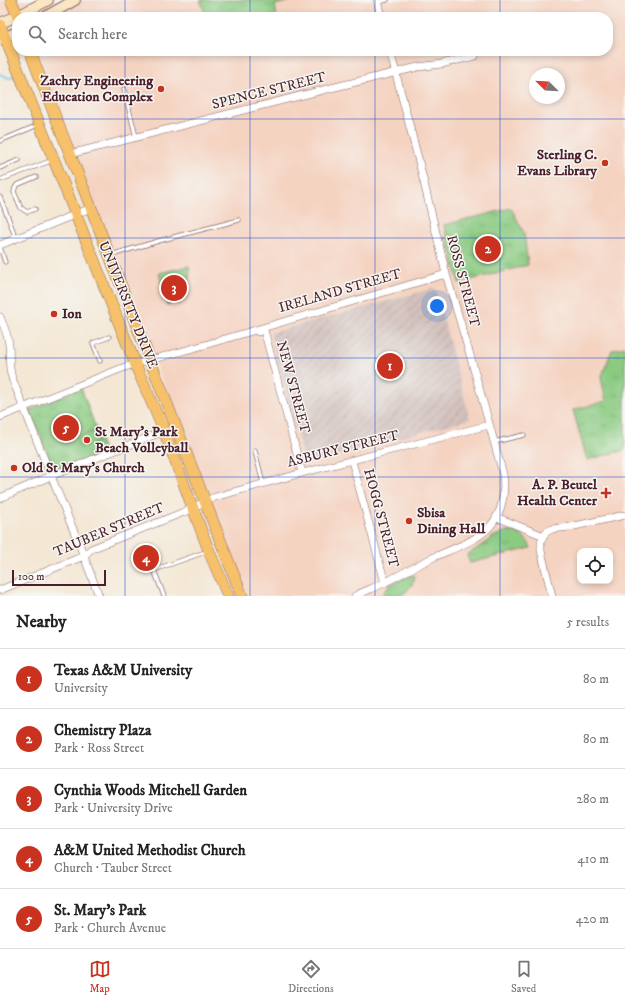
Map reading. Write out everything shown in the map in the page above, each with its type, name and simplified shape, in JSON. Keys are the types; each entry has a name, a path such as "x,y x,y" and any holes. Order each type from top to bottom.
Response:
{"main road":[{"path":"11,0 16,12"},
{"name":"UNIVERSITY DRIVE","path":"0,24 2,38 40,124 164,431 209,551 228,596"},
{"name":"UNIVERSITY DRIVE","path":"32,56 242,596"}],"street":[{"path":"27,12 48,0"},
{"path":"54,12 75,0"},
{"path":"377,1 380,12"},
{"path":"0,24 12,19"},
{"path":"2,38 12,34"},
{"name":"ROSS STREET","path":"391,56 446,274 503,474 504,483 501,504 496,517"},
{"name":"SPENCE STREET","path":"70,154 331,88 475,56"},
{"path":"0,246 16,238 91,208"},
{"name":"IRELAND STREET","path":"0,417 105,374 136,364 446,274"},
{"path":"0,317 9,345 10,371 99,596"},
{"name":"IRELAND STREET","path":"242,334 264,330"},
{"name":"NEW STREET","path":"264,330 302,473"},
{"name":"ASBURY STREET","path":"205,502 215,497 302,473 489,425"},
{"path":"0,498 164,431"},
{"name":"HOGG STREET","path":"352,461 385,583"},
{"name":"TAUBER STREET","path":"0,590 84,556 91,550 205,502"},
{"path":"552,596 541,551 541,542 546,532 552,529 570,527 625,515"},
{"path":"355,596 385,583 428,560 479,536 488,528 496,517 544,536"}],"lane":[{"path":"377,1 387,0"},
{"path":"124,88 136,138"},
{"path":"0,141 40,124"},
{"path":"0,180 54,159"},
{"path":"0,168 19,160"},
{"path":"35,209 27,212 20,208 14,192 17,185 36,177"},
{"path":"0,197 16,238"},
{"path":"110,255 239,220"},
{"path":"0,246 5,262"},
{"path":"100,361 93,343 109,337"},
{"path":"494,442 524,435"},
{"path":"255,451 264,484"},
{"path":"164,596 154,570 209,551"}],"shaded area":[{"path":"0,0 625,0 625,596 246,596 81,173 39,56 613,56 613,12 21,12 20,9 0,18"},
{"path":"435,288 470,419 305,463 270,333"}],"green space":[{"path":"200,0 294,0 275,5 276,12 205,12"},
{"path":"511,208 524,233 528,265 459,283 444,225"},
{"path":"189,266 189,278 184,291 189,294 179,304 177,301 167,305 159,273"},
{"path":"625,347 625,450 587,460 573,410 606,401 601,378 612,350"},
{"path":"81,388 105,453 54,471 30,410"},
{"name":"St Mary's Park Beach Volleyball","path":"94,431 98,442 80,448 76,438"},
{"path":"506,531 522,535 531,548 470,563 467,555 493,537"},
{"path":"412,575 415,576 415,579 410,588 404,593 399,596 382,596 391,585"}],"waterway":[{"path":"0,74 9,78 13,76 17,78"}],"place":[{"name":"Zachry Engineering Education Complex","path":"161,89"},
{"name":"Sterling C. Evans Library","path":"605,163"},
{"name":"Chemistry Plaza","path":"488,249"},
{"name":"Cynthia Woods Mitchell Garden","path":"174,288"},
{"name":"Ion","path":"54,314"},
{"name":"Texas A&M University","path":"390,366"},
{"name":"St. Mary's Park","path":"66,428"},
{"name":"St Mary's Park Beach Volleyball","path":"87,440"},
{"name":"Old St Mary's Church","path":"14,468"},
{"name":"A. P. Beutel Health Center","path":"606,493"},
{"name":"Sbisa Dining Hall","path":"409,521"},
{"name":"A&M United Methodist Church","path":"146,558"}]}
